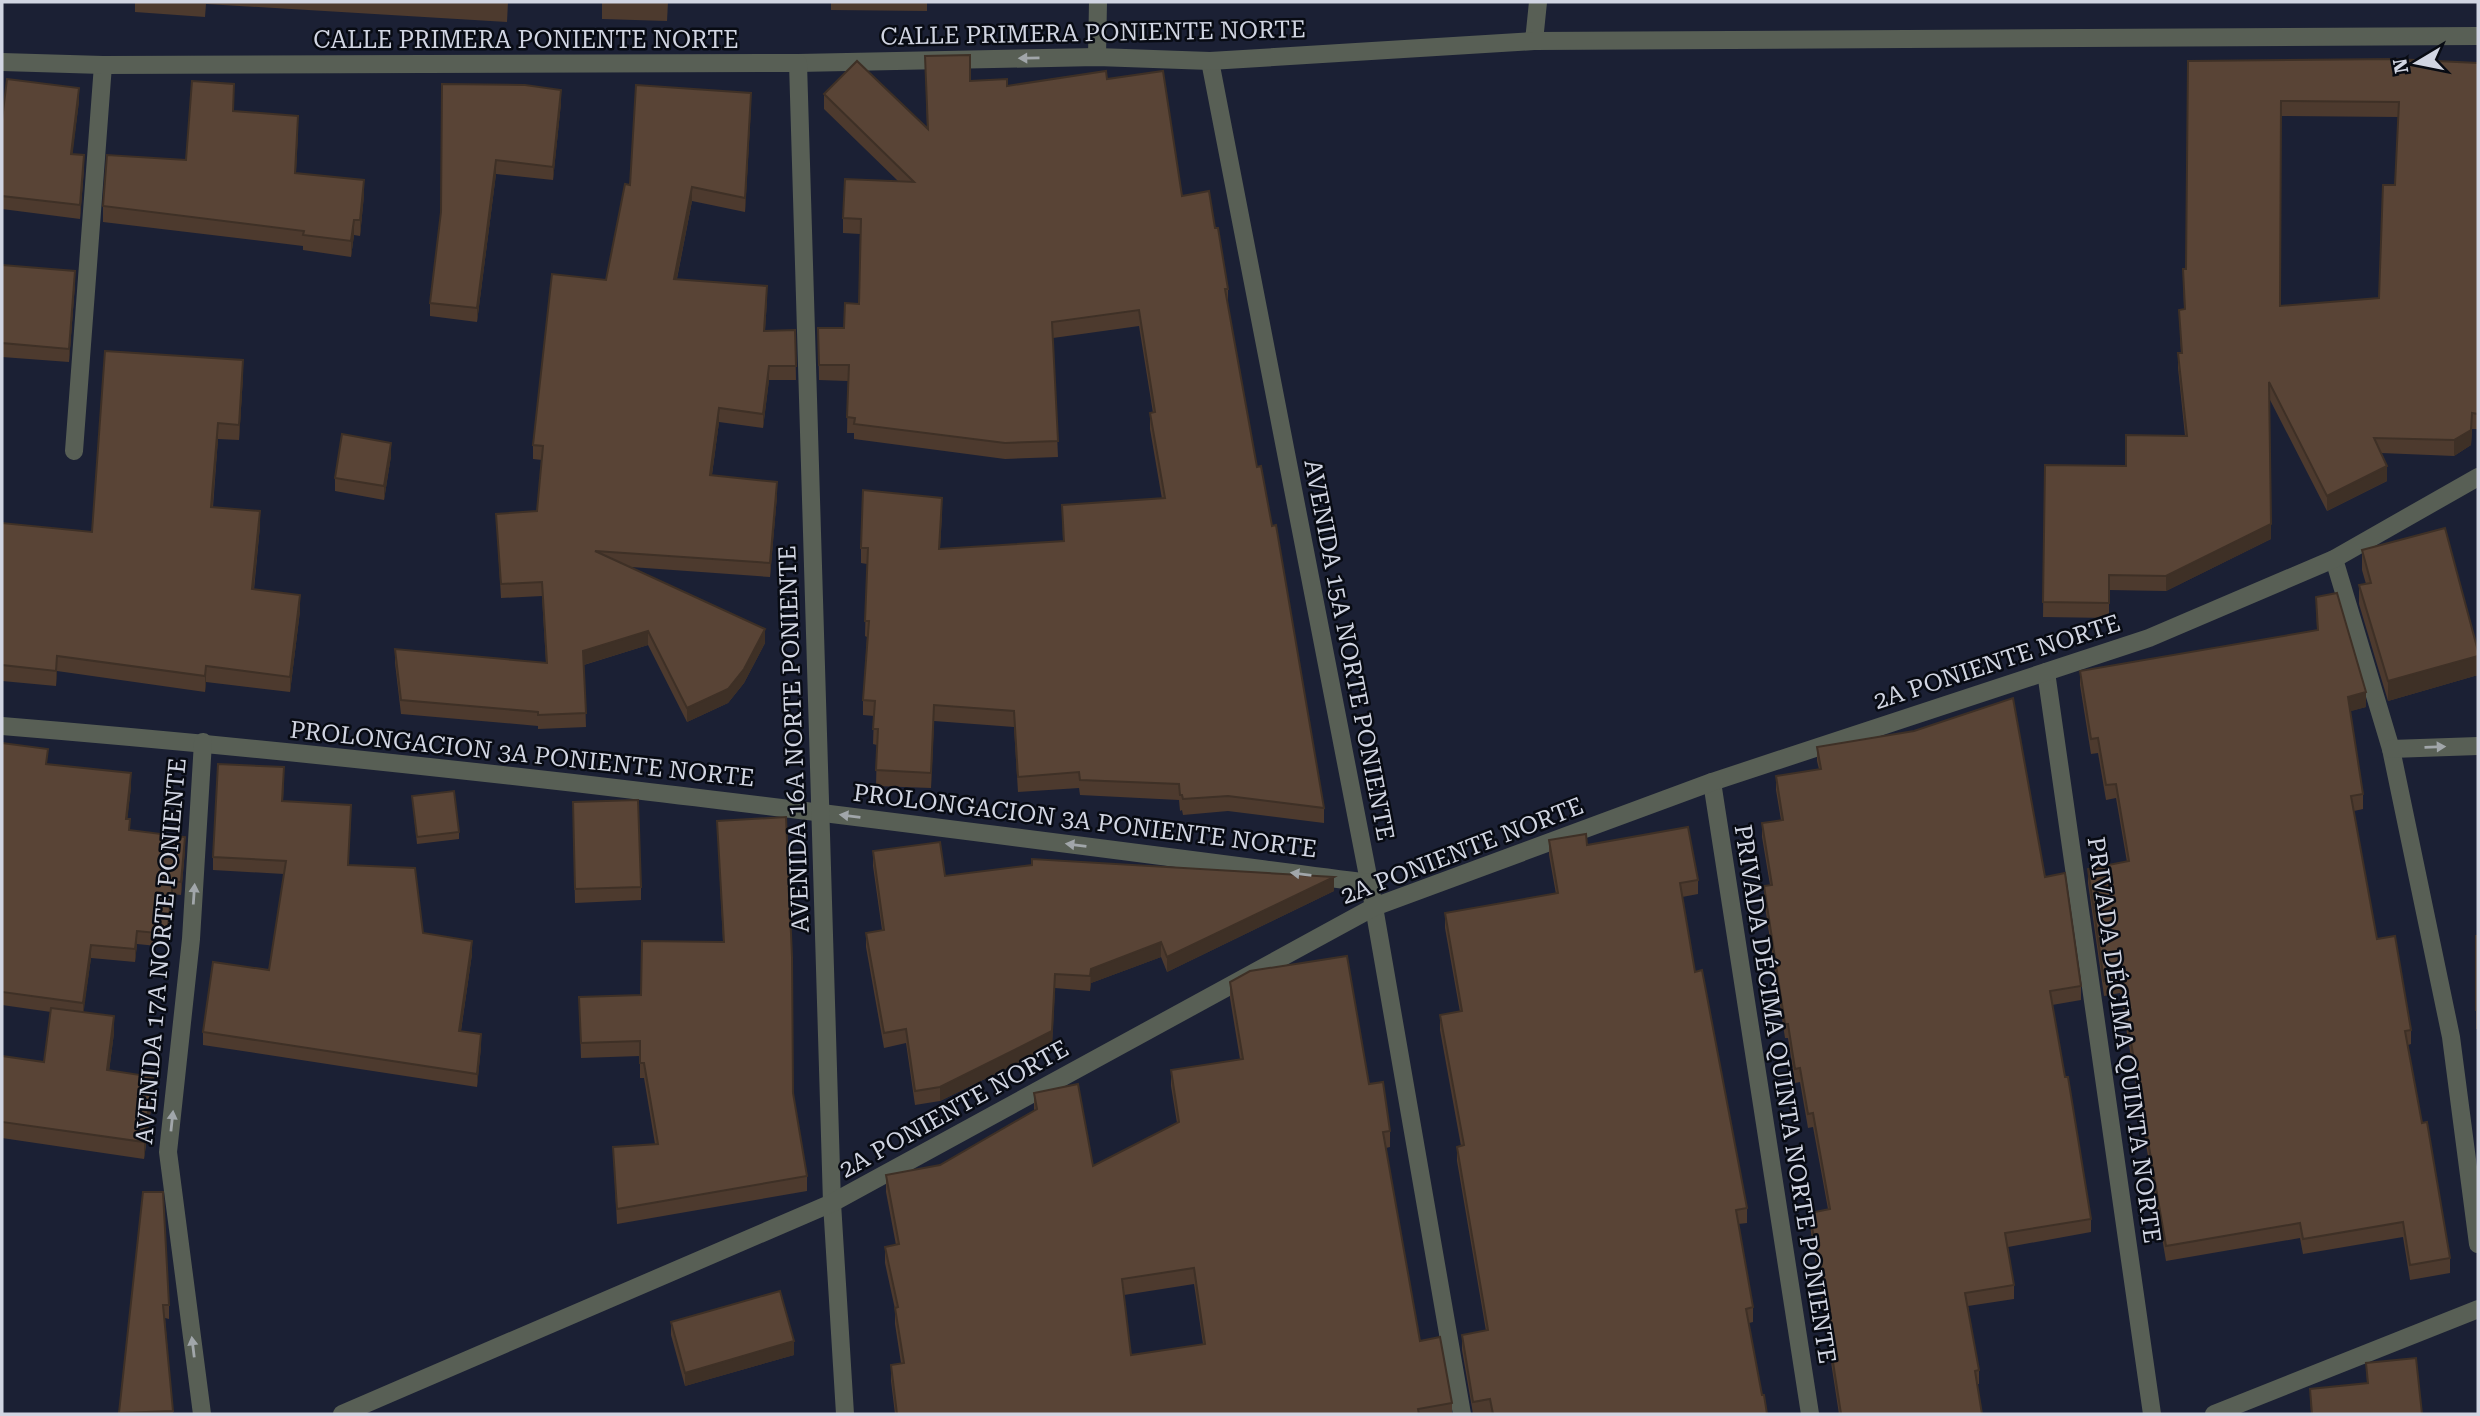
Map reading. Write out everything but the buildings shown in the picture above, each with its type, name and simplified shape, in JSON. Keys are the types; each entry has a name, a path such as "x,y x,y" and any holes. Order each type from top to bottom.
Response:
{"street":[{"path":"1097,57 1098,2"},
{"path":"1534,41 1538,2"},
{"name":"CALLE PRIMERA PONIENTE NORTE","path":"2,62 103,65 798,63 1097,57 1210,61 1534,41 2478,36"},
{"name":"AVENIDA 15A NORTE PONIENTE","path":"1210,61 1374,907 1462,1414"},
{"name":"AVENIDA 16A NORTE PONIENTE","path":"798,63 832,1203 845,1414"},
{"path":"74,451 103,65"},
{"name":"2A PONIENTE NORTE","path":"342,1414 832,1203 1374,907 1712,782 2149,638 2334,559 2478,477"},
{"path":"2334,559 2391,749 2451,1037 2478,1244"},
{"name":"PRIVADA DÉCIMA QUINTA NORTE","path":"2046,672 2152,1414"},
{"name":"PROLONGACION 3A PONIENTE NORTE","path":"2,726 203,742 821,812 1369,883"},
{"name":"AVENIDA 17A NORTE PONIENTE","path":"202,1414 168,1152 191,939 203,742"},
{"path":"2391,749 2478,746"},
{"name":"PRIVADA DÉCIMA QUINTA NORTE PONIENTE","path":"1712,782 1811,1414"},
{"path":"2214,1414 2478,1309"}]}
